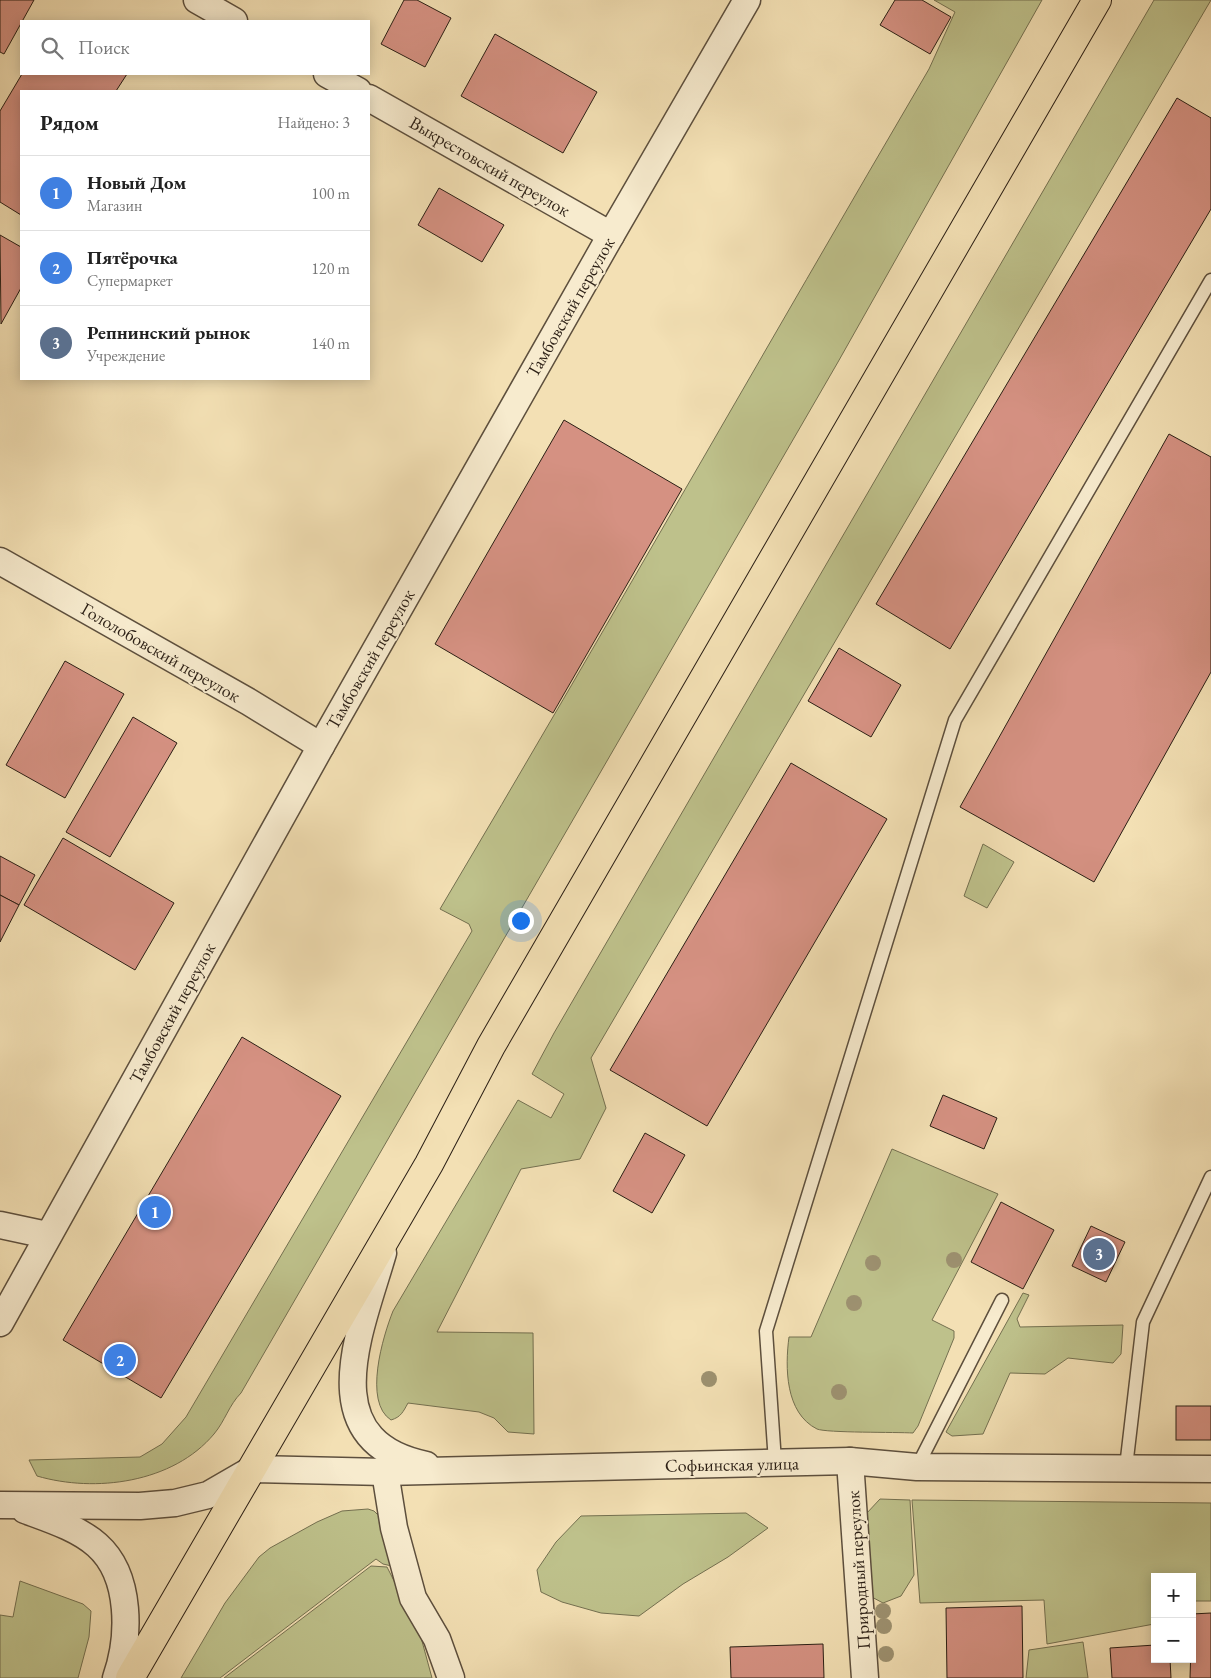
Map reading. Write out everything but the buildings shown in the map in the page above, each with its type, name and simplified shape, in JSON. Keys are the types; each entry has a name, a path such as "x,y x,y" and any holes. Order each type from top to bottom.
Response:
{"highway":[{"path":"130,1678 429,1164 511,1012 1098,0"}],"street":[{"path":"197,0 232,20"},
{"name":"Тамбовский переулок","path":"0,1322 321,746 611,235 747,0"},
{"path":"329,75 356,90"},
{"name":"Выкрестовский переулок","path":"370,99 611,235"},
{"name":"Гололобовский переулок","path":"0,560 232,692 321,746"},
{"path":"0,1225 47,1235"},
{"path":"388,1235 358,1340 354,1366 353,1396 360,1423 379,1445 402,1458 442,1468 479,1471"},
{"name":"Софьинская улица","path":"253,1469 385,1472 479,1471 850,1461 917,1467 1211,1469"},
{"name":"Природный переулок","path":"850,1461 865,1678"},
{"path":"6,1505 140,1506 175,1503 208,1495 253,1469"},
{"path":"385,1472 394,1528 413,1598 437,1639 451,1678"},
{"path":"6,1505 86,1537 101,1549 113,1565 121,1590 125,1621 125,1641 116,1678"}],"lane":[{"path":"775,1462 766,1331 955,720 1211,280"},
{"path":"1126,1467 1143,1322 1211,1177"},
{"path":"917,1467 1002,1300"}],"green space":[{"path":"934,0 1042,0 838,362 241,1393 218,1429 197,1451 177,1464 155,1473 132,1480 83,1484 37,1476 29,1460 140,1457 162,1444 186,1417 472,931 469,924 440,909 929,69 955,12"},
{"path":"1154,0 1211,0 591,1058 606,1108 580,1159 521,1169 437,1332 533,1333 534,1434 508,1432 494,1418 479,1412 408,1403 399,1416 391,1420 383,1411 378,1399 377,1384 381,1352 393,1311 518,1100 551,1118 564,1094 532,1074 554,1033"},
{"path":"983,844 1014,862 987,908 964,896"},
{"path":"892,1149 998,1194 932,1320 954,1331 954,1338 918,1426 913,1433 847,1432 817,1429 806,1422 793,1401 787,1362 789,1337 811,1337"},
{"path":"1023,1293 1029,1295 1017,1319 1020,1327 1123,1325 1121,1354 1113,1363 1068,1358 1045,1374 1010,1373 983,1434 952,1436 946,1432"},
{"path":"880,1499 910,1500 914,1575 901,1596 883,1603 870,1596 866,1514"},
{"path":"912,1500 1211,1503 1211,1601 1196,1601 1196,1573 1151,1573 1151,1625 1047,1644 1044,1600 920,1603"},
{"path":"368,1509 374,1511 380,1517 396,1567 383,1564 376,1559 220,1678 181,1678 225,1603 259,1557 270,1548 317,1522 342,1511"},
{"path":"746,1513 768,1528 728,1557 683,1584 639,1616 601,1613 562,1602 541,1592 537,1570 556,1542 581,1516"},
{"path":"371,1566 387,1567 419,1630 432,1678 224,1678"},
{"path":"20,1581 83,1604 91,1611 89,1637 78,1678 0,1678 0,1615 13,1617"},
{"path":"1083,1642 1088,1678 1026,1678 1029,1650"}],"place":[{"name":"Новый Дом","path":"155,1212"},
{"name":"Репнинский рынок","path":"1099,1254"},
{"name":"Пятёрочка","path":"120,1360"}]}
